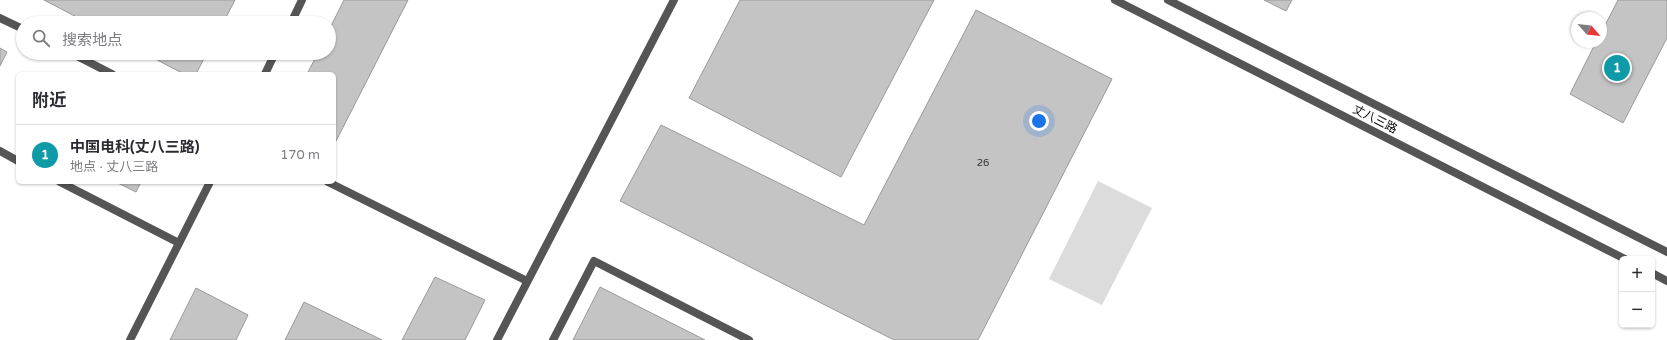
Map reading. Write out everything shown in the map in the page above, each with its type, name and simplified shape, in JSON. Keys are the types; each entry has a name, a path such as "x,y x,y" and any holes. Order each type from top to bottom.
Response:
{"street":[{"path":"294,16 302,0"},
{"path":"497,340 674,0"},
{"name":"丈八三路","path":"1115,0 1619,256"},
{"name":"丈八三路","path":"1168,0 1667,252"},
{"path":"0,18 16,26"},
{"path":"85,60 108,72"},
{"path":"266,72 272,60"},
{"path":"0,151 16,159"},
{"path":"64,184 180,243"},
{"path":"130,340 209,184"},
{"path":"332,184 527,281"},
{"path":"553,340 594,261 749,340"},
{"path":"1655,274 1667,280"}],"shaded area":[{"path":"1098,181 1152,208 1102,305 1049,279"}],"building":[{"path":"44,0 235,0 227,16 75,16"},
{"path":"344,0 408,0 336,141 336,72 308,72 314,60 336,60 336,16"},
{"path":"740,0 934,0 841,177 689,98"},
{"path":"1264,0 1292,0 1286,11"},
{"path":"1618,0 1667,0 1667,38 1623,123 1570,94 1593,48 1607,48 1607,21"},
{"path":"976,10 1112,79 978,340 894,340 620,201 661,125 864,225"},
{"path":"0,48 7,52 0,66"},
{"path":"157,60 203,60 197,72 180,72"},
{"path":"120,184 140,184 136,192"},
{"path":"435,277 485,300 465,340 402,340"},
{"path":"600,287 705,340 573,340"},
{"path":"196,288 248,315 236,340 170,340"},
{"path":"304,302 382,340 285,340"}],"place":[{"name":"中国电科(丈八三路)","path":"1617,68"}]}
